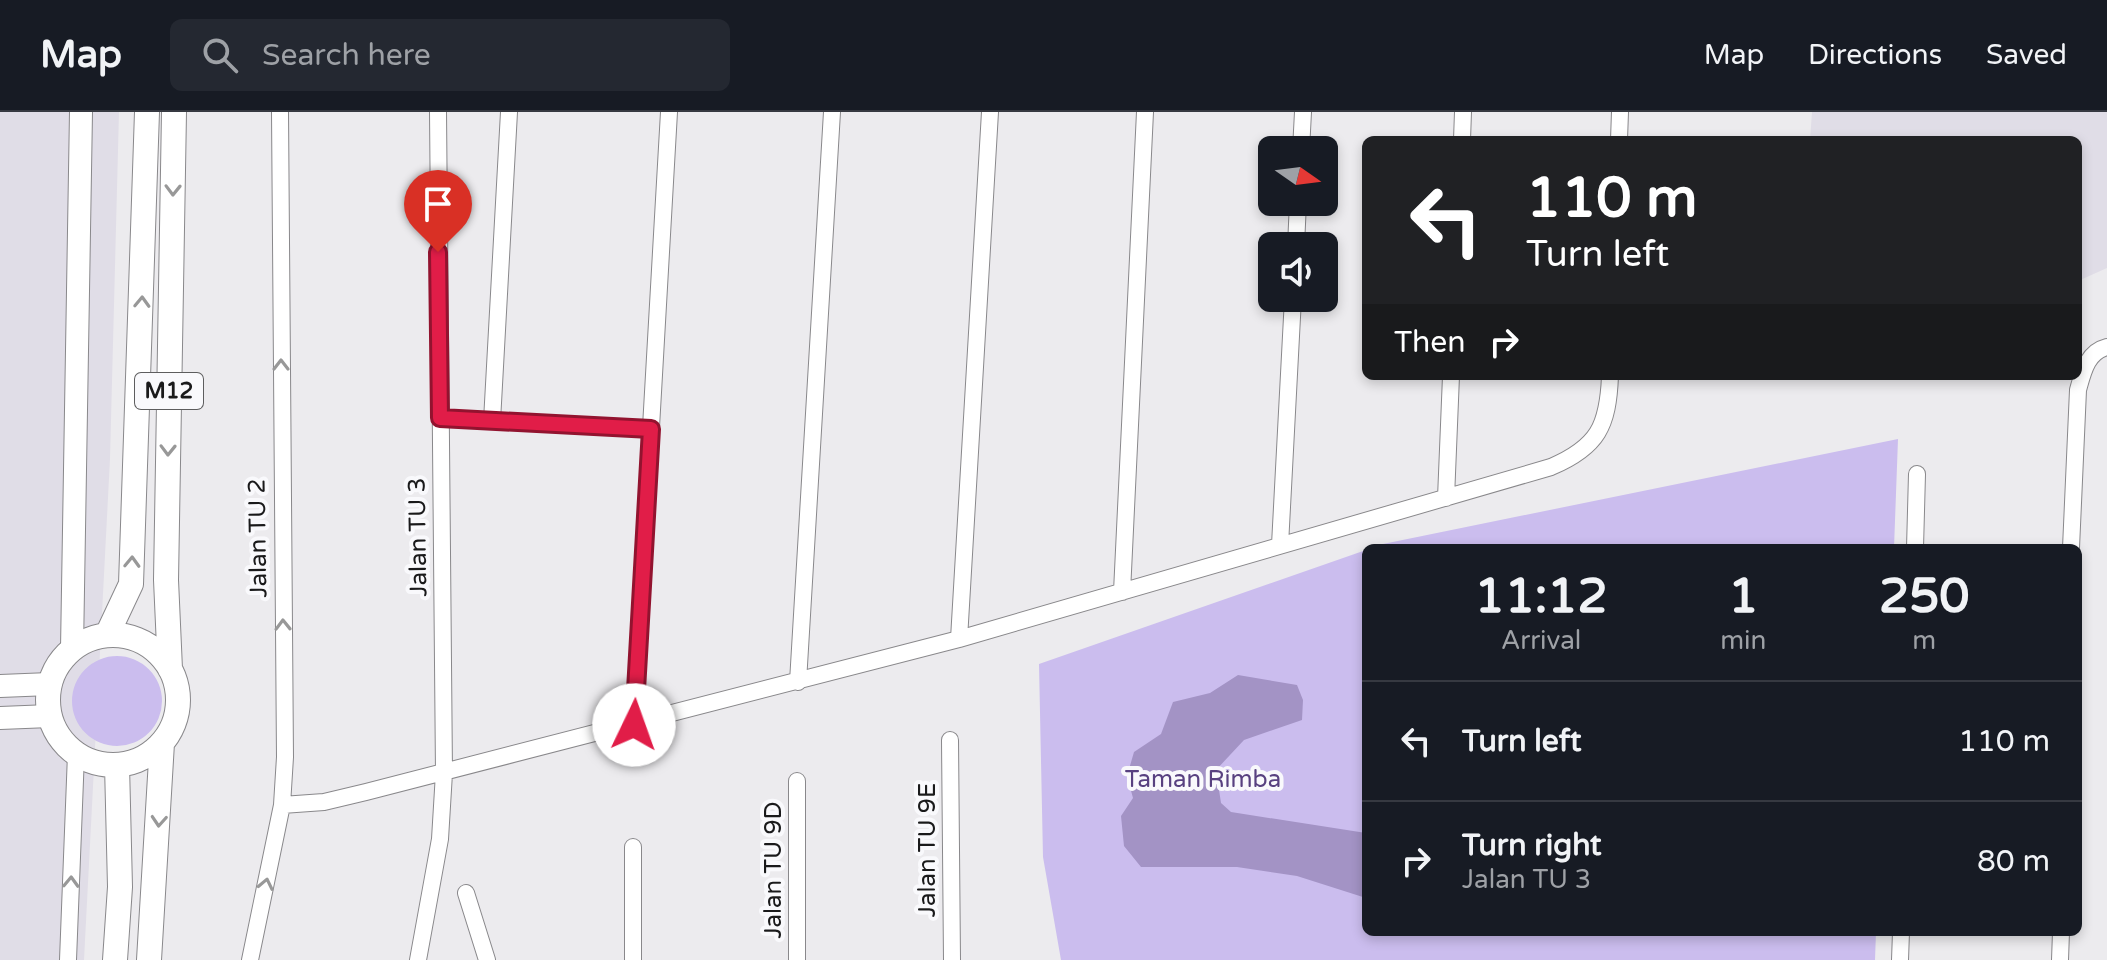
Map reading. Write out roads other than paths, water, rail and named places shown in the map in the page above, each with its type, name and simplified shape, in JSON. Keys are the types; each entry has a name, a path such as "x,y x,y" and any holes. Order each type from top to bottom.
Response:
{"main road":[{"name":"M12","path":"107,635 131,584 147,112"},
{"name":"M12","path":"149,960 162,743 178,707 177,687 170,669 166,580 174,112"},
{"path":"162,743 149,754 117,765 95,763 76,754 55,731 50,716 50,684 58,665 72,649 107,635 144,643 159,654 170,669"},
{"path":"115,960 120,887 117,765"}],"street":[{"path":"72,649 81,112"},
{"name":"Jalan TU 2","path":"250,960 282,805 285,757 280,112"},
{"name":"Jalan TU 3","path":"418,960 440,839 444,773 438,112"},
{"path":"492,421 509,112"},
{"path":"634,725 669,112"},
{"path":"798,682 832,112"},
{"path":"959,639 990,112"},
{"path":"1122,592 1145,112"},
{"path":"1302,136 1303,112"},
{"path":"1462,136 1463,112"},
{"path":"1619,136 1620,112"},
{"path":"1280,545 1292,312"},
{"path":"2082,375 2097,350 2107,347"},
{"path":"1446,498 1451,380"},
{"path":"282,805 324,802 444,773 959,639 1446,498 1573,458 1591,444 1602,425 1609,380"},
{"path":"2071,544 2081,380"},
{"path":"440,418 651,429"},
{"path":"1915,544 1917,474"},
{"path":"0,686 50,684"},
{"path":"0,718 50,716"},
{"name":"Jalan TU 9E","path":"950,740 952,960"},
{"path":"68,960 76,754"},
{"name":"Jalan TU 9D","path":"797,781 797,960"},
{"path":"633,847 633,960"},
{"path":"466,893 487,960"},
{"path":"1900,960 1901,936"},
{"path":"2060,960 2061,936"}],"park label":[{"name":"Taman Rimba","path":"1203,779"}]}
